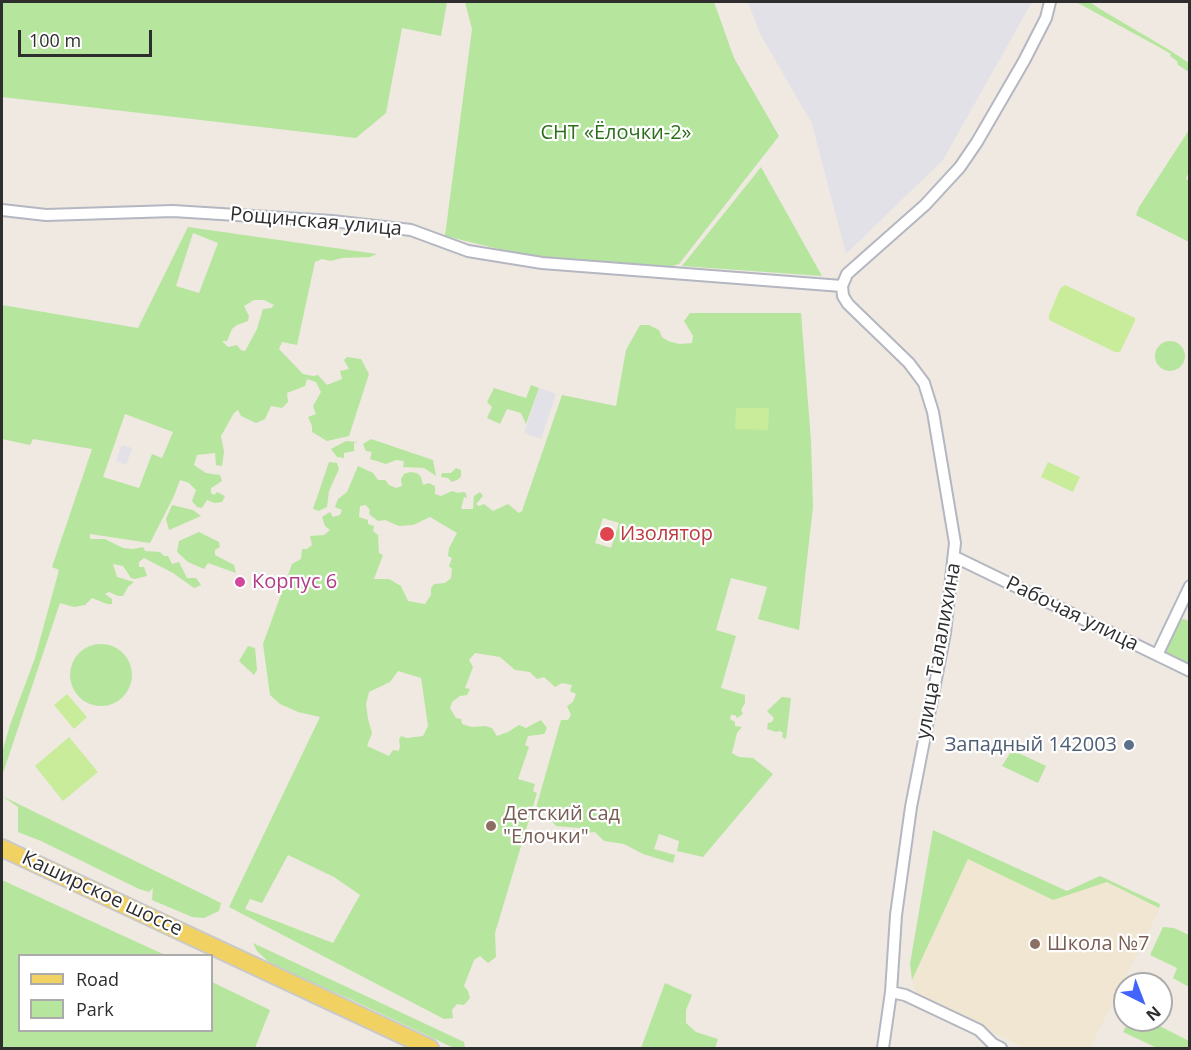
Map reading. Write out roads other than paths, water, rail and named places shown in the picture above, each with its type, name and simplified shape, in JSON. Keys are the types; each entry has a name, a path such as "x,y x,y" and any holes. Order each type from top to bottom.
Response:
{"main road":[{"name":"Каширское шоссе","path":"2,848 430,1048"},
{"name":"Каширское шоссе","path":"2,858 207,954"},
{"name":"Каширское шоссе","path":"213,957 407,1048"}],"street":[{"path":"842,286 847,274 925,205 963,162 1035,41 1048,15 1050,2"},
{"name":"Рощинская улица","path":"2,210 46,215 173,210 332,221 411,230 468,251 542,263 842,286"},
{"name":"улица Талалихина","path":"842,286 843,296 848,304 909,363 926,388 935,424 955,537 955,557 945,633 911,807 896,915 891,992 883,1048"},
{"name":"Рабочая улица","path":"955,557 1190,671"},
{"path":"1157,655 1190,586"},
{"path":"891,992 905,995 979,1030 993,1044 1001,1048"}],"place":[{"name":"Изолятор","path":"607,534"},
{"name":"Корпус 6","path":"240,582"},
{"name":"Западный 142003","path":"1129,745"},
{"name":"Детский сад \"Елочки\"","path":"491,826"},
{"name":"Школа №7","path":"1035,944"}],"park label":[{"name":"СНТ «Ёлочки-2»","path":"616,133"}]}
